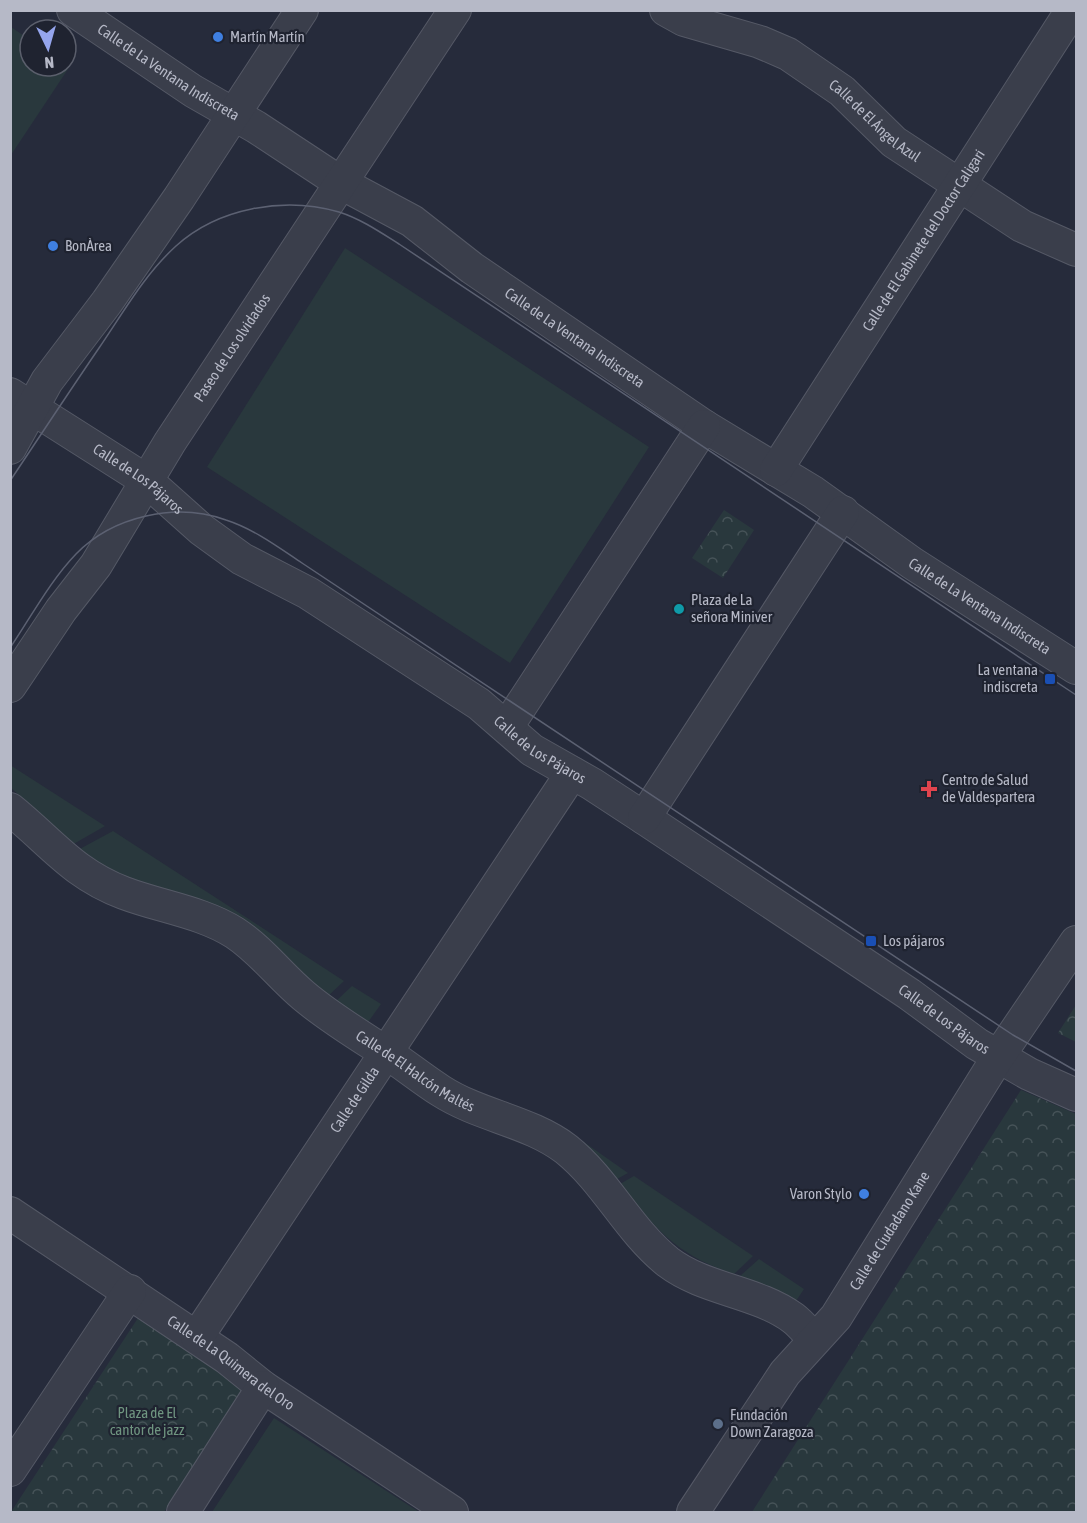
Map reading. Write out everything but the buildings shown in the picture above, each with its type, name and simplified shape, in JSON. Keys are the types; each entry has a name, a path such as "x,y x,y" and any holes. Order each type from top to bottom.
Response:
{"street":[{"name":"Calle de La Ventana Indiscreta","path":"73,10 193,91 235,114 341,183 412,221 472,268 704,426 843,512 912,563 1077,668"},
{"path":"10,448 22,401 47,381 107,302 235,114 302,10"},
{"name":"Paseo de Los olvidados","path":"10,686 61,610 96,565 170,442 455,10"},
{"name":"Calle de El Ángel Azul","path":"666,10 684,20 760,42 788,54 842,91 894,142 1022,226 1077,250"},
{"name":"Calle de El Gabinete del Doctor Caligari","path":"776,470 1072,10"},
{"name":"Calle de Los Pájaros","path":"22,401 147,482 202,530 242,559 321,601 479,704 532,750 644,818 909,994 961,1033 998,1057 1077,1095"},
{"path":"507,727 704,426"},
{"path":"644,818 843,512"},
{"name":"Calle de Gilda","path":"197,1337 572,773"},
{"name":"Calle de El Halcón Maltés","path":"10,809 68,863 89,876 124,893 183,910 233,932 262,953 301,994 321,1010 443,1092 476,1109 543,1135 565,1149 603,1186 651,1246 669,1262 693,1276 772,1306 794,1318 814,1339"},
{"name":"Calle de Ciudadano Kane","path":"693,1512 785,1373 836,1317 998,1057 1077,942"},
{"name":"Calle de La Quimera del Oro","path":"10,1213 197,1337 263,1387 452,1512"},
{"path":"10,1470 130,1292"},
{"path":"183,1512 263,1387"}],"green space":[{"path":"11,27 18,32 18,78 62,78 11,155"},
{"path":"345,248 649,447 510,663 207,467"},
{"path":"724,510 754,530 723,578 692,558"},
{"path":"10,765 105,826 70,846 33,807 11,788"},
{"path":"113,831 344,981 327,997 216,907 119,876 76,851"},
{"path":"352,986 381,1004 366,1025 334,1003"},
{"path":"1076,1005 1076,1042 1058,1033"},
{"path":"1021,1090 1076,1114 1076,1512 752,1512"},
{"path":"581,1140 628,1173 617,1179"},
{"path":"634,1176 753,1256 734,1274 697,1259 657,1228 620,1184"},
{"path":"759,1259 804,1289 794,1304 740,1276"},
{"name":"Plaza de El cantor de jazz","path":"140,1315 248,1385 164,1512 11,1512"},
{"path":"274,1418 419,1512 212,1512"}],"tram line":[{"path":"10,481 134,295 164,257 176,246 211,222 232,214 274,206 318,207 355,218 399,244 1076,695"},
{"path":"10,648 49,587 76,554 108,530 146,516 166,513 187,512 226,520 256,533 275,545 1013,1035 1076,1071"}],"place":[{"name":"Martín Martín","path":"218,37"},
{"name":"BonÀrea","path":"53,246"},
{"name":"Plaza de La señora Miniver","path":"679,609"},
{"name":"La ventana indiscreta","path":"1050,679"},
{"name":"Centro de Salud de Valdespartera","path":"929,789"},
{"name":"Los pájaros","path":"871,941"},
{"name":"Varon Stylo","path":"864,1194"},
{"name":"Fundación Down Zaragoza","path":"718,1424"}]}
